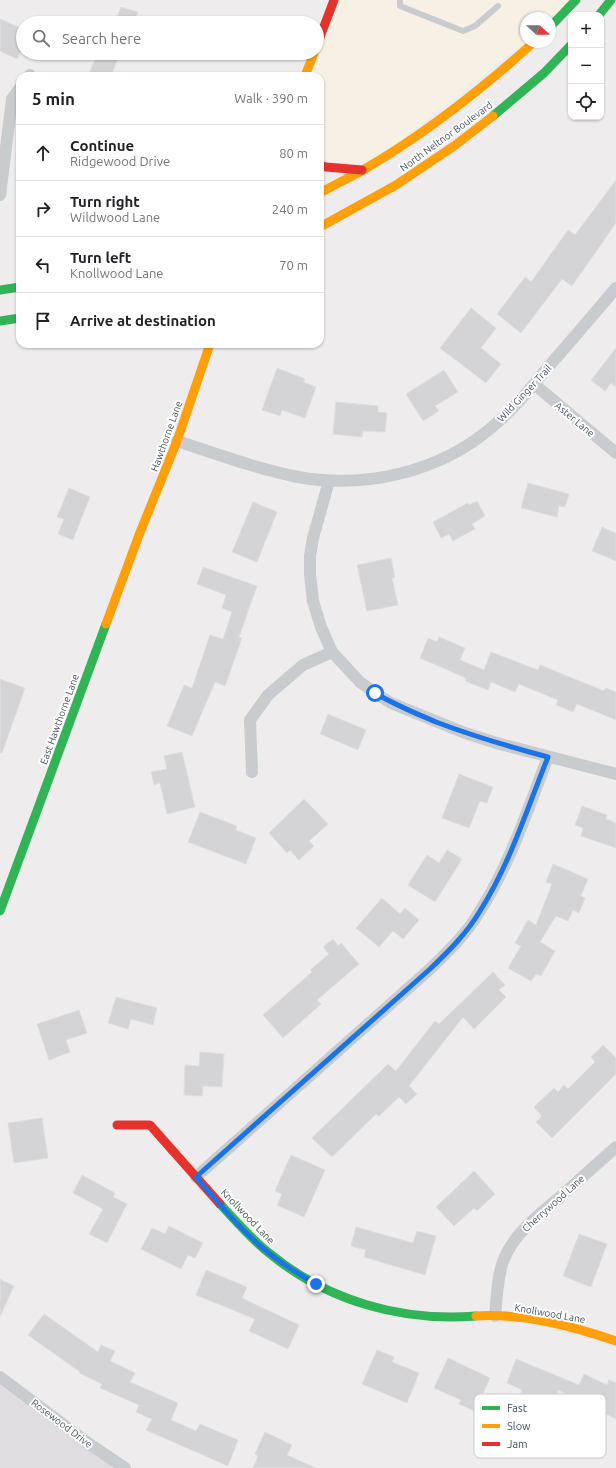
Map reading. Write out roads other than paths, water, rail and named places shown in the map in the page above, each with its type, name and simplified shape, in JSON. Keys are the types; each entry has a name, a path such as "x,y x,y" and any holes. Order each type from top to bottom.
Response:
{"street":[{"path":"324,26 334,0"},
{"path":"556,21 576,0"},
{"path":"602,12 612,0"},
{"name":"North Neltnor Boulevard","path":"324,191 362,170 414,138 492,79 527,48"},
{"name":"North Neltnor Boulevard","path":"324,225 396,185 454,146 506,106 544,73 568,48"},
{"path":"307,72 311,60"},
{"path":"0,196 12,99 16,94"},
{"path":"324,166 362,170"},
{"path":"0,290 16,288"},
{"name":"Wild Ginger Trail","path":"177,441 255,466 299,477 329,481 375,479 401,473 439,461 472,441 506,415 616,288"},
{"path":"0,321 16,319"},
{"name":"Hawthorne Lane","path":"139,535 177,441 209,348"},
{"name":"Aster Lane","path":"534,384 616,453"},
{"path":"329,481 313,538 310,556 313,601 321,626 332,652 360,682 391,703 465,733 500,744 616,774"},
{"name":"East Hawthorne Lane","path":"0,911 139,535"},
{"path":"252,772 250,720 268,694 303,665 332,652"},
{"path":"196,1177 430,969 461,938 480,912 498,882 548,757"},
{"name":"Knollwood Lane","path":"117,1125 150,1125 237,1223 258,1244 294,1271 316,1284 346,1298 376,1308 414,1315 452,1318 495,1316 540,1321 599,1334 616,1341"},
{"name":"Cherrywood Lane","path":"495,1316 500,1274 504,1259 510,1246 536,1218 616,1147"},
{"name":"Rosewood Drive","path":"0,1377 88,1443 125,1468"}],"lane":[{"path":"400,0 400,6 464,31 475,26 498,6"}]}
